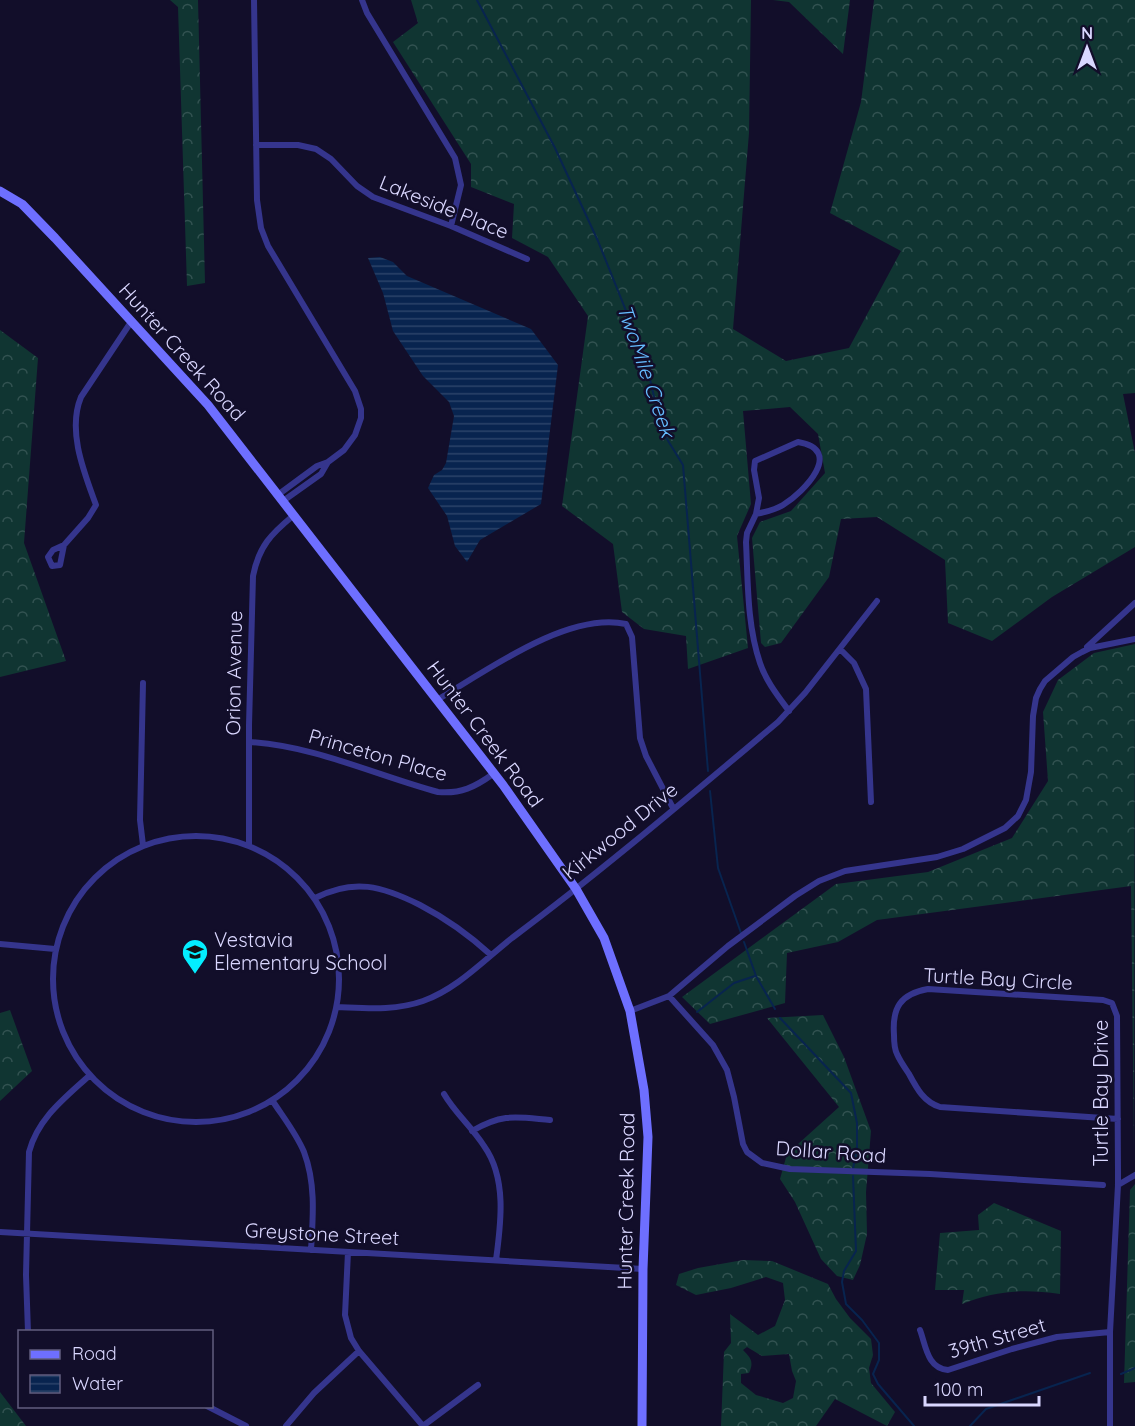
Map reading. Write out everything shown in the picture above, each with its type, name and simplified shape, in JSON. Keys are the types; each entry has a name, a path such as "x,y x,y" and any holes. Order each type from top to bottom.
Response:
{"main road":[{"name":"Hunter Creek Road","path":"0,190 22,204 201,396 494,774 576,889 604,938 630,1011 644,1090 648,1137 643,1269 642,1426"}],"street":[{"path":"254,0 259,219 264,237 277,263 355,391 361,409 361,418 355,435 344,450 328,462 317,466 281,497"},
{"path":"362,0 367,13 455,158 460,185 451,226"},
{"name":"Lakeside Place","path":"256,145 298,145 316,149 332,159 364,192 527,259"},
{"path":"64,545 88,518 96,505 78,443 75,424 77,405 131,322"},
{"path":"756,514 781,506 810,482 819,466 819,457 815,449 807,443 798,442 755,461 754,470 759,498 746,542 753,637 760,664 772,689 789,711"},
{"name":"Orion Avenue","path":"249,845 253,576 258,557 266,541 294,515"},
{"name":"Kirkwood Drive","path":"337,1007 385,1008 422,1002 454,984 576,889 778,722 806,693 862,618 878,601"},
{"path":"630,1011 669,996 728,946 819,881 844,871 900,863 956,851 989,837 1012,822 1023,808 1030,781 1033,716 1036,698 1045,681 1082,652 1135,603"},
{"path":"437,700 541,640 567,630 604,621 626,624 633,637 640,738 646,756 673,808"},
{"path":"1082,652 1090,648 1135,639"},
{"path":"840,649 854,663 866,689 871,802"},
{"path":"143,683 140,820 143,845"},
{"name":"Princeton Place","path":"249,742 313,752 438,792 465,791 474,788 494,774"},
{"path":"188,836 219,837 249,845 279,862 299,879 315,898 330,929 339,962 340,985 337,1007 327,1039 314,1060 298,1079 272,1100 247,1113 219,1120 198,1122 149,1114 123,1102 100,1085 73,1053 57,1016 52,989 55,949 67,915 86,886 112,862 143,845 173,837 188,836"},
{"path":"315,898 348,886 367,886 386,890 445,918 468,934 491,955"},
{"path":"0,944 55,949"},
{"name":"Turtle Bay Circle","path":"1112,1003 1102,1000 928,989 915,992 905,998 898,1006 893,1028 897,1054 921,1095 931,1104 940,1107 1118,1119"},
{"name":"Dollar Road","path":"669,996 713,1045 727,1070 742,1143 750,1154 762,1163 813,1171 930,1174 1102,1185"},
{"name":"Turtle Bay Drive","path":"1109,1426 1110,1332 1118,1185 1117,1016 1112,1003"},
{"path":"28,1330 26,1275 29,1152 44,1118 90,1075"},
{"path":"444,1094 453,1110 490,1155 499,1182 500,1219 496,1260"},
{"path":"272,1100 295,1134 309,1169 313,1215 311,1250"},
{"path":"472,1131 489,1121 508,1117 550,1120"},
{"path":"1118,1185 1135,1175"},
{"name":"Greystone Street","path":"0,1232 643,1269"},
{"path":"348,1252 345,1315 351,1338 359,1352 423,1426 478,1385"},
{"name":"39th Street","path":"920,1330 932,1363 938,1369 948,1370 1012,1348 1057,1337 1110,1332"},
{"path":"286,1426 314,1393 359,1352"},
{"path":"209,1408 246,1426"}],"green space":[{"path":"170,0 198,0 205,283 187,286 178,7"},
{"path":"411,0 751,0 749,133 733,329 786,361 849,348 901,251 830,213 861,102 874,0 1135,0 1135,393 1123,394 1135,453 1135,547 1052,597 992,641 948,623 945,560 877,517 841,519 829,577 781,643 765,647 761,643 752,538 760,522 791,511 825,473 818,434 790,407 743,411 751,504 737,536 748,648 688,669 686,636 644,629 622,612 613,544 562,506 588,316 548,257 512,238 514,204 471,187 471,164 393,42 418,23"},
{"path":"773,0 850,0 843,54 789,2"},
{"path":"0,330 38,358 24,543 66,661 0,677"},
{"path":"1135,644 1134,1149 1131,886 877,920 838,942 787,953 785,1003 710,1024 682,997 836,884 928,872 1012,838 1048,781 1043,712 1058,680 1094,653"},
{"path":"10,1010 32,1071 0,1101 0,1013"},
{"path":"823,1015 844,1057 871,1131 866,1192 867,1234 860,1265 853,1280 837,1276 821,1259 795,1202 780,1179 787,1154 839,1107 767,1018"},
{"path":"1135,1184 1135,1382 1124,1383 1130,1190"},
{"path":"994,1203 1061,1231 1060,1294 1034,1291 999,1293 962,1304 964,1290 935,1290 940,1233 979,1230 978,1215"},
{"path":"743,1260 772,1261 828,1284 850,1318 871,1339 873,1355 869,1368 871,1383 895,1412 887,1426 835,1399 816,1426 721,1426 724,1352 731,1343 730,1314 758,1335 775,1326 785,1300 783,1283 766,1277 731,1288 696,1295 676,1285 679,1274 698,1268","holes":["747,1347 762,1356 789,1354 796,1381 793,1398 783,1403 756,1395 741,1383 741,1374 749,1373 751,1366 750,1358 743,1350"]},
{"path":"0,1392 26,1426 0,1426"}],"water":[{"path":"380,257 393,262 407,276 531,329 558,365 541,504 480,540 467,562 455,546 447,516 428,488 434,475 442,470 446,463 454,416 449,402 423,376 393,331 383,293 368,258"}],"waterway":[{"name":"TwoMile Creek","path":"477,0 555,148 598,241 645,358 662,431 683,465 708,771"},
{"name":"TwoMile Creek","path":"710,791 718,868 741,933"},
{"name":"TwoMile Creek","path":"744,942 756,976 775,1009"},
{"path":"697,1012 734,983 755,976"},
{"name":"TwoMile Creek","path":"780,1018 851,1093 857,1123 857,1147 853,1169"},
{"path":"853,1176 856,1251 844,1271 842,1282 846,1304 862,1320 879,1343 879,1360 873,1374 878,1384 914,1426"},
{"name":"TwoMile Creek","path":"1121,1374 1135,1368"},
{"path":"970,1426 986,1409 1090,1373"}],"place":[{"name":"Vestavia Elementary School","path":"195,975"}]}
